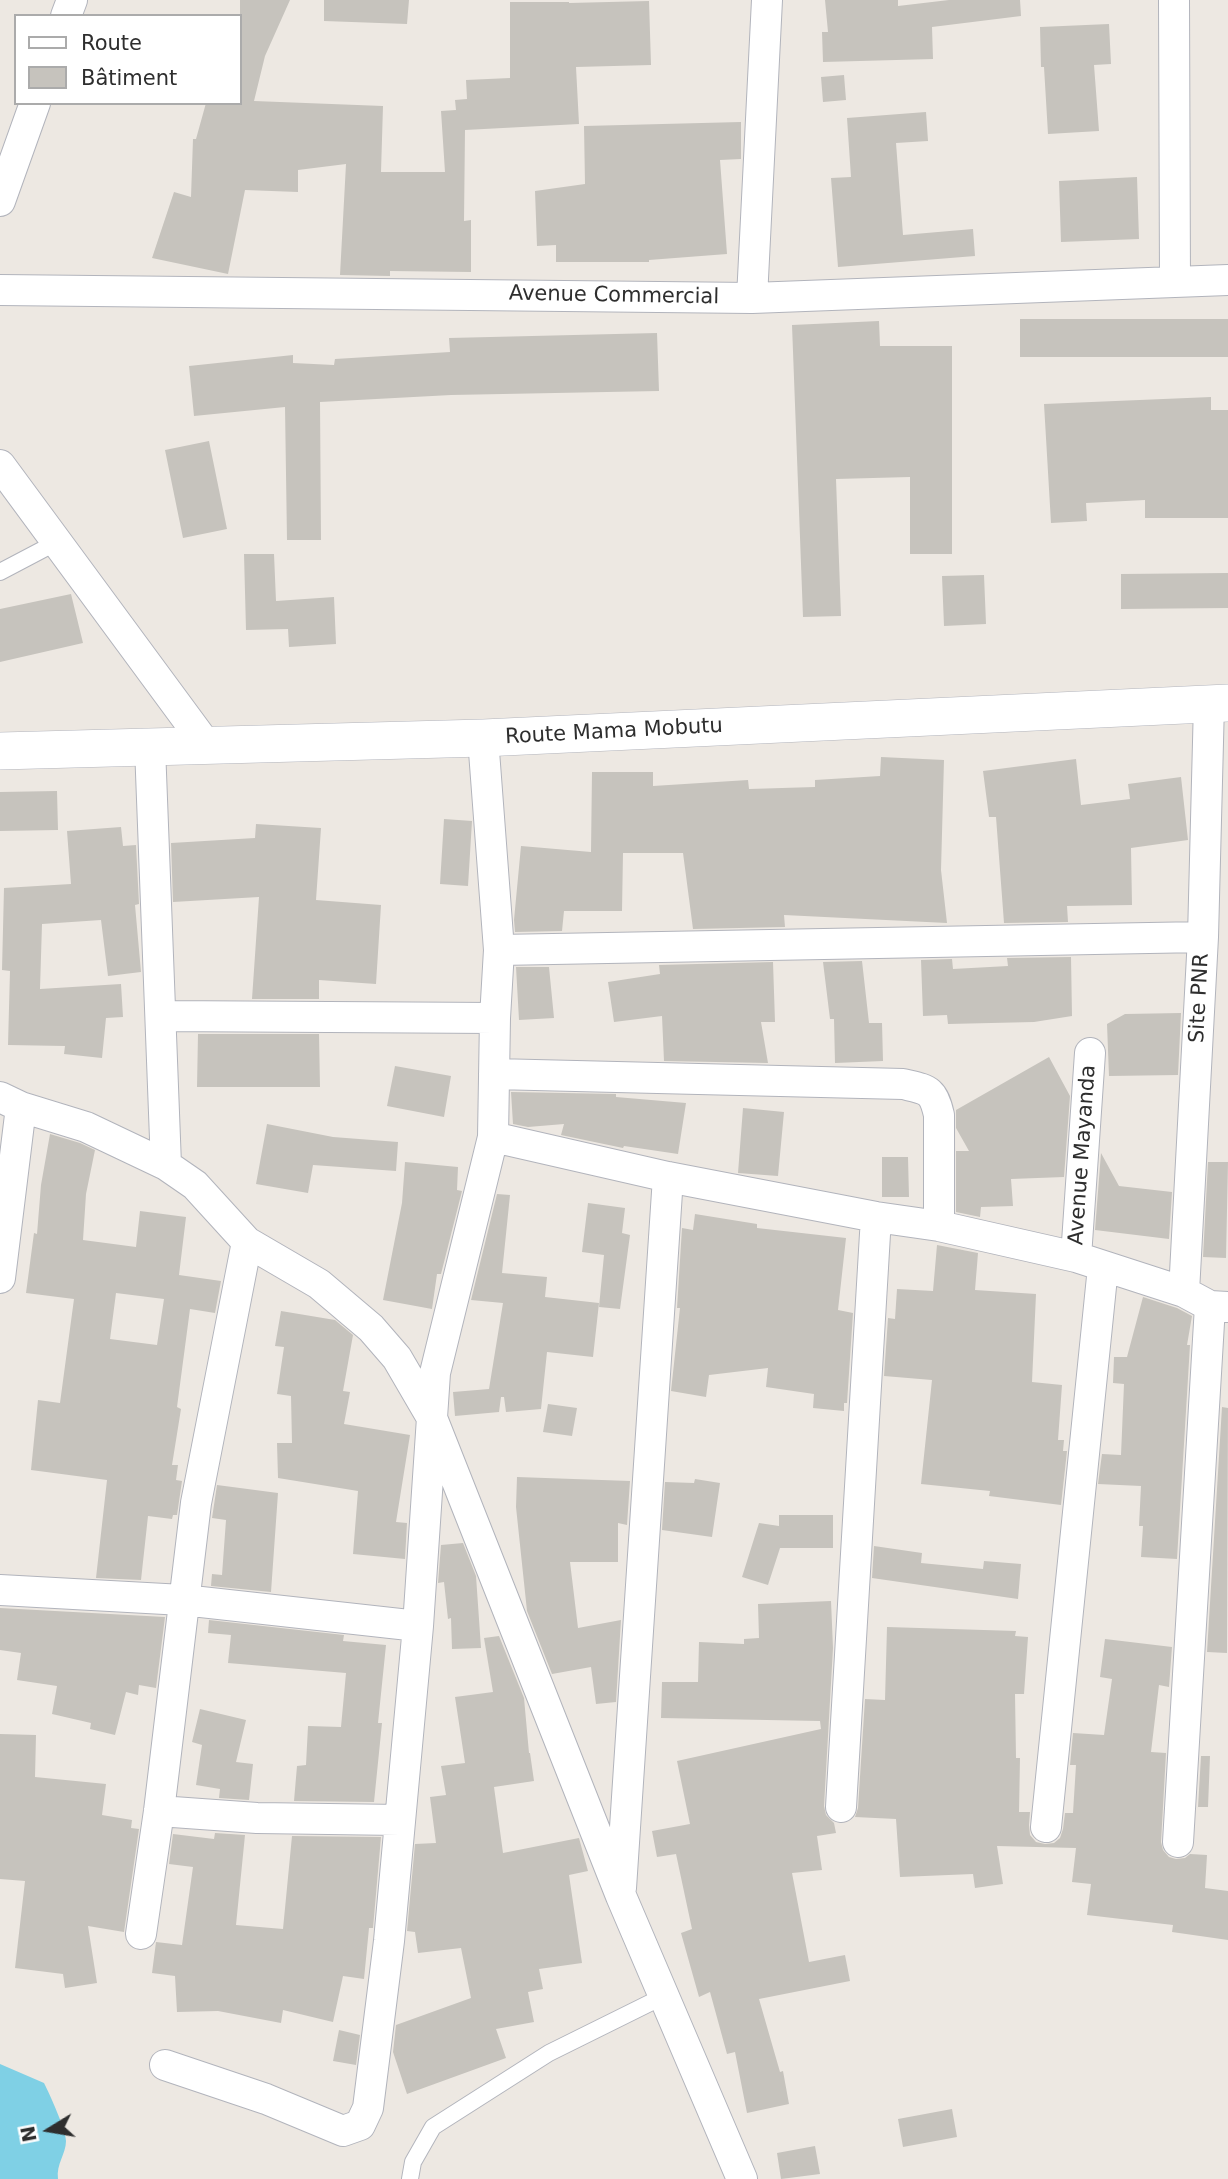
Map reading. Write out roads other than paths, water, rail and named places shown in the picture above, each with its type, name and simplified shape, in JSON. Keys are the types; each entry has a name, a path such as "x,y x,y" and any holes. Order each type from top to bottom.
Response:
{"street":[{"path":"752,298 767,0"},
{"path":"1174,0 1175,281"},
{"path":"0,201 34,105"},
{"name":"Avenue Commercial","path":"0,290 752,298 1228,280"},
{"path":"0,465 207,746"},
{"name":"Route Mama Mobutu","path":"0,751 483,738 1219,703"},
{"name":"Site PNR","path":"1178,1842 1207,1302 1203,937 1219,703"},
{"path":"165,2065 266,2099 343,2131 360,2125 368,2108 389,1941 418,1626 435,1373 493,1137 499,950 483,738"},
{"path":"150,747 166,1165"},
{"path":"499,950 1203,937"},
{"path":"162,1016 495,1018"},
{"name":"Avenue Mayanda","path":"1046,1826 1090,1262 1090,1054"},
{"path":"494,1074 903,1084 926,1089 935,1100 939,1115 939,1226"},
{"path":"0,1278 11,1102 86,1128 166,1165 195,1185 247,1242 319,1284 371,1328 397,1358 432,1418 621,1896 742,2179"},
{"path":"493,1137 668,1177 876,1217 939,1226 1090,1262 1207,1302"},
{"path":"621,1896 668,1177"},
{"path":"841,1807 876,1217"},
{"path":"141,1934 159,1811 196,1503 247,1242"},
{"path":"0,1590 183,1600 418,1626"},
{"path":"159,1811 257,1818 400,1820"}],"lane":[{"path":"0,572 57,542"},
{"path":"410,2179 413,2162 433,2127 549,2053 664,1996"}],"water":[{"path":"0,2064 44,2083 66,2141 58,2179 0,2179"}]}
